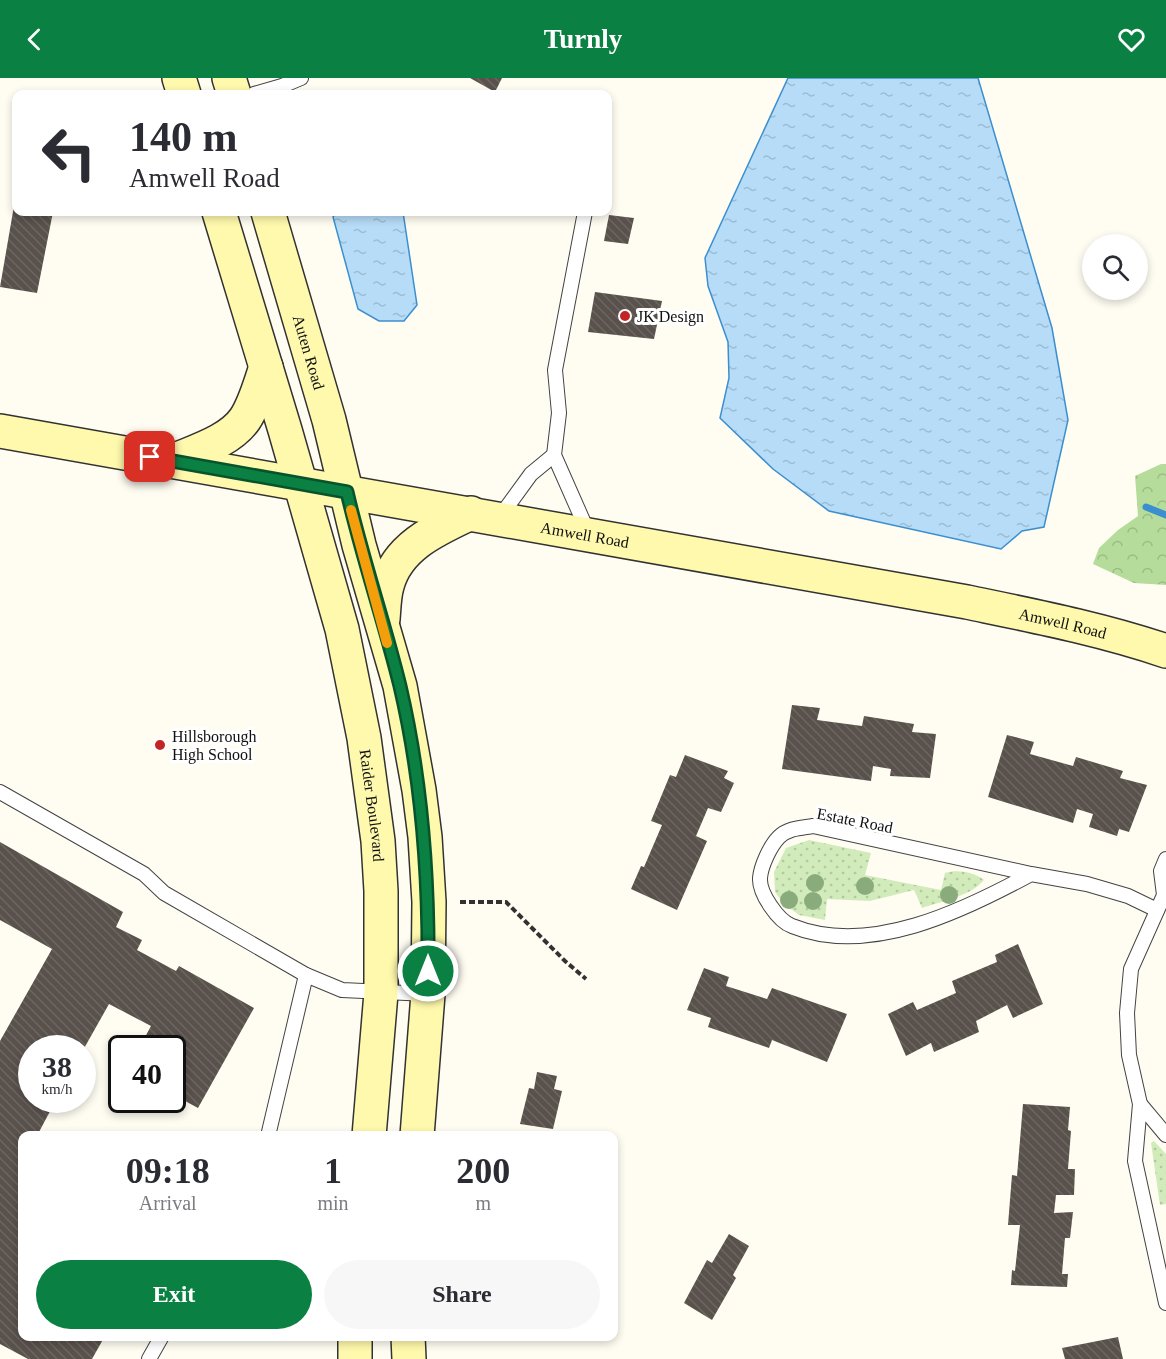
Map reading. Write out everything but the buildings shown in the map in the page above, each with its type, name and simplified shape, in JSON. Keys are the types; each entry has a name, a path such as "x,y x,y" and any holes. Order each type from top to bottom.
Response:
{"street":[{"path":"220,216 300,483"},
{"name":"Auten Road","path":"269,216 329,420 347,492"},
{"path":"173,461 231,433 245,419 266,367"},
{"name":"Amwell Road","path":"0,431 978,604 1053,620 1166,651"},
{"name":"Raider Boulevard","path":"300,483 342,629 364,738 378,841 381,891 381,993 369,1131"},
{"path":"347,492 359,545 400,686 425,837 429,902 428,994 417,1131"},
{"path":"382,624 387,584 405,552 436,530 485,516"},
{"path":"355,1341 355,1359"},
{"path":"408,1341 409,1359"}],"lane":[{"path":"268,90 300,78"},
{"path":"584,216 555,369 559,413 554,455 588,534"},
{"path":"485,516 554,455"},
{"path":"0,792 144,874 164,893 306,975 342,990 428,994"},
{"name":"Estate Road","path":"1031,874 981,901 905,928 865,936 831,936 790,926 770,907 760,880 766,857 779,837 791,830 813,826 1031,874 1087,884 1128,896 1157,910"},
{"path":"1166,859 1161,871 1165,895 1131,969 1127,1013 1129,1055 1140,1104 1135,1161 1166,1303"},
{"path":"269,1131 306,975"},
{"path":"1140,1104 1166,1135"},
{"path":"149,1359 159,1341"}],"path":[{"path":"460,902 506,902 586,979"}],"green space":[{"path":"1161,464 1166,464 1166,585 1134,583 1093,564 1099,548 1118,530 1138,516 1135,476"},
{"path":"809,840 871,853 865,875 941,890 945,873 960,871 984,880 964,894 922,908 914,890 870,901 827,899 825,920 799,915 784,904 775,892 774,872 786,848"},
{"path":"1154,1141 1166,1154 1166,1204 1160,1205 1151,1143"}],"water":[{"path":"788,78 978,78 1052,328 1068,420 1044,527 1022,531 1001,549 829,511 773,469 720,418 729,378 728,342 708,286 705,258"},
{"path":"404,216 417,305 404,321 379,321 358,309 333,217"}],"waterway":[{"path":"1146,507 1166,515"}],"slow traffic":[{"path":"351,510 387,643"}],"place":[{"name":"JK Design","path":"625,316"},
{"name":"Hillsborough High School","path":"160,745"}],"route":[{"path":"150,457 347,492 359,545 400,686 419,790 429,902 428,971"}]}
